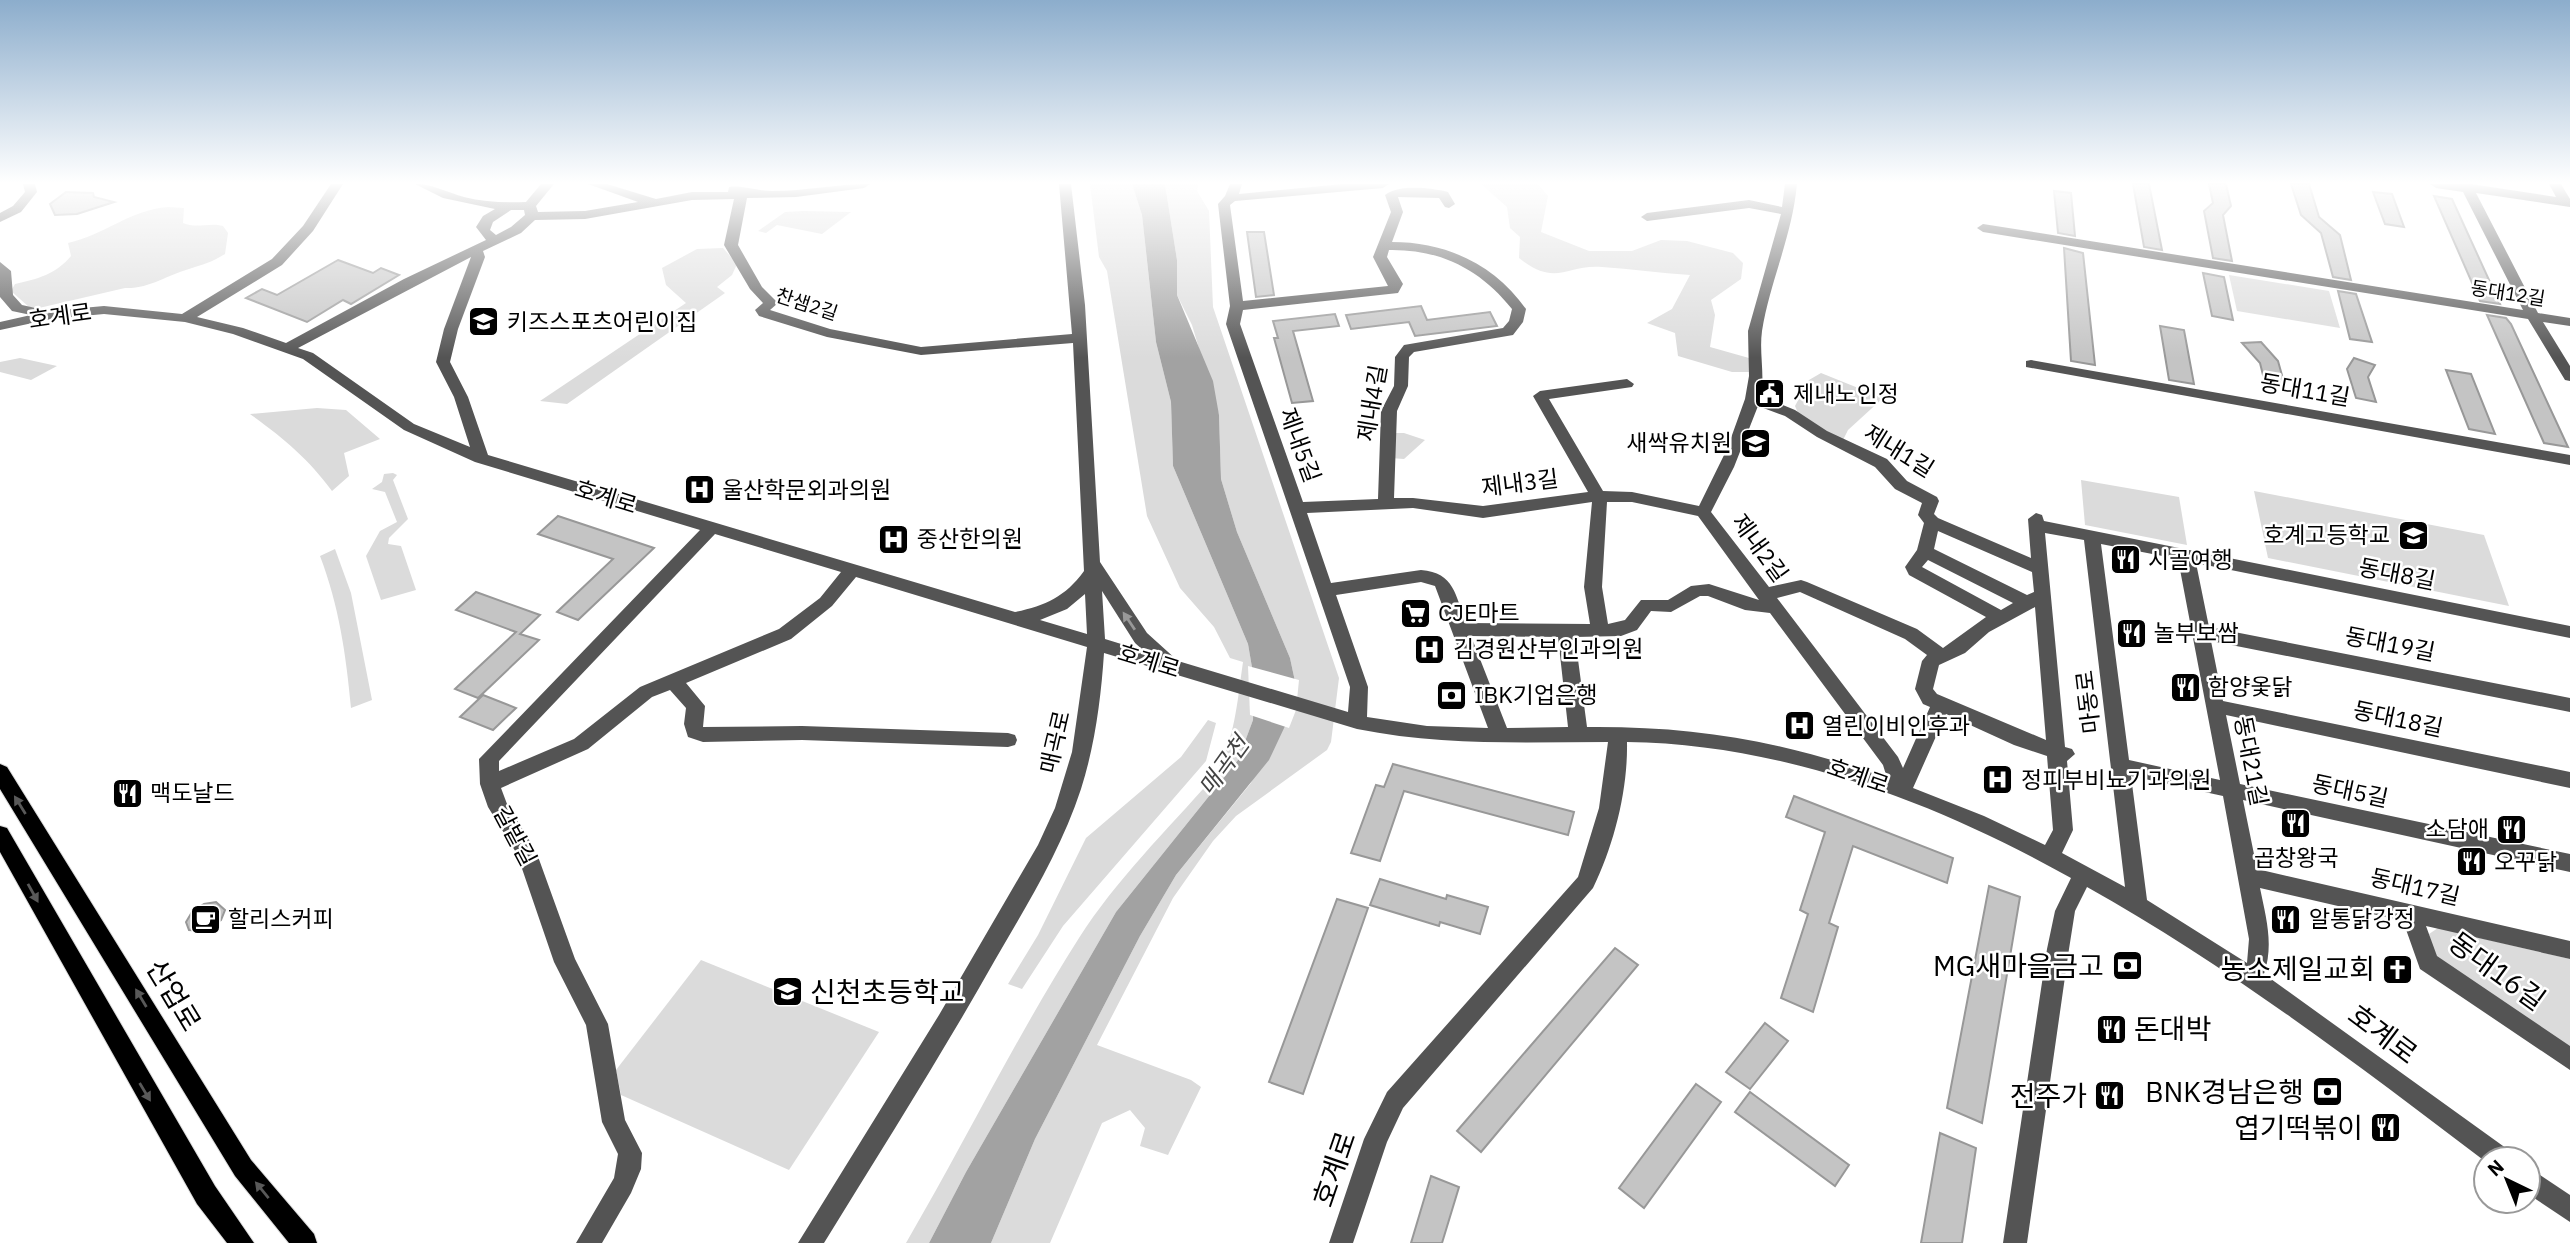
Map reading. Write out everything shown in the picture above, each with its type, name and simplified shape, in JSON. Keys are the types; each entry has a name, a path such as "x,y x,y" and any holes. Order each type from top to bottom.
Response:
{"main road":[{"name":"산업로","path":"0,772 243,1168 305,1243"},
{"path":"0,834 192,1171 242,1243"}],"street":[{"path":"184,318 276,262 296,242"},
{"path":"289,347 489,242"},
{"name":"찬샘2길","path":"732,242 757,289 771,303 762,310 764,313 827,333 921,351 1079,338"},
{"name":"매곡로","path":"810,1243 971,983 1045,853 1071,789 1081,755 1092,698 1096,645 1079,338 1070,242"},
{"name":"제내5길","path":"1229,242 1237,306 1233,324 1359,687 1357,722"},
{"path":"1237,306 1393,289 1396,284 1380,257 1384,242"},
{"name":"제내2길","path":"1779,242 1756,326 1753,357 1757,381 1719,485 1703,512 1891,762 1902,791"},
{"name":"동대12길","path":"2070,242 2570,322"},
{"path":"2495,242 2547,344 2570,377"},
{"name":"제내4길","path":"1382,246 1415,246 1449,251 1497,286 1519,309 1516,322 1508,332 1409,348 1402,357 1401,386 1389,411 1385,503"},
{"path":"476,248 478,257 451,329 443,362 461,397 481,458"},
{"path":"0,266 4,271 6,296 18,307 51,315"},
{"path":"140,311 175,306 230,291"},
{"name":"호계로","path":"0,327 51,315 104,310 140,311 184,318 289,347 331,369 409,428 481,458 1357,722 1451,735 1617,733 1718,740 1850,772 1989,826 2137,904 2253,975 2482,1145"},
{"name":"동대11길","path":"2031,365 2570,460"},
{"path":"1601,631 1593,587 1601,508 1598,496 1540,396 1627,384"},
{"name":"제내1길","path":"1752,398 1790,413 1822,434 1881,463 1901,485 1931,501 1926,515 1932,522"},
{"name":"제내3길","path":"1299,508 1413,503 1483,512 1598,496 1632,497 1703,512"},
{"path":"2000,617 1915,571 1913,568 1925,552 1932,522 2041,569 2035,599 2060,752 2063,831 2050,856"},
{"name":"동대8길","path":"2041,569 2036,522 2092,536 2570,632"},
{"path":"490,784 489,760 710,529"},
{"name":"마동로","path":"2092,536 2137,904"},
{"path":"1925,552 2035,599"},
{"name":"동대21길","path":"2186,555 2260,939 2260,956 2253,975"},
{"path":"1012,619 1038,616 1063,605 1079,593 1091,567"},
{"path":"1091,567 1141,638 1177,669"},
{"name":"갈밭길","path":"588,1243 624,1185 630,1153 614,1122 597,1024 565,962 526,851 498,807 490,784 581,744 636,699 672,680 785,634 825,602 852,569"},
{"path":"1327,590 1434,576 1442,583 1500,734"},
{"path":"1460,629 1566,632 1625,629 1647,604 1671,606 1697,590 1709,590 1745,604 1771,601 1801,586 1911,634 1940,655"},
{"path":"2035,599 2000,617 1970,637 1959,648 1930,661 1924,689 1930,699 2060,752"},
{"path":"1566,632 1578,733"},
{"name":"동대19길","path":"2201,632 2570,705"},
{"path":"672,680 696,706 693,724 695,733 703,735 802,733 1008,740"},
{"path":"1902,791 1941,704"},
{"name":"동대18길","path":"2215,706 2570,780"},
{"name":"호계로","path":"1341,1243 1376,1139 1395,1100 1586,881 1594,864 1620,755 1617,733"},
{"name":"동대5길","path":"2120,766 2570,863"},
{"path":"2015,1243 2058,949 2065,911 2082,874"},
{"name":"동대17길","path":"2248,876 2570,950"},
{"name":"동대16길","path":"2411,913 2428,962 2570,1059"},
{"path":"2542,1189 2570,1210"}],"shaded area":[{"path":"227,242 225,254 150,284 39,308 29,307 11,291 15,284 46,275 59,267 71,256 68,243"},
{"path":"1097,242 1145,242 1156,342 1171,402 1173,466 1248,644 1254,679 1253,720 1238,760 1116,912 966,1172 929,1243 906,1243 1034,1013 1079,938 1125,876 1212,779 1226,751 1237,708 1243,662 1230,658 1214,627 1180,588 1147,516 1107,271 1099,257"},
{"path":"1145,242 1174,242 1177,295 1213,381 1219,415 1221,479 1237,532 1290,658 1296,686 1293,709 1269,760 1176,875 1140,936 1035,1139 991,1243 929,1243 966,1172 1116,912 1238,760 1253,720 1254,679 1248,644 1173,466 1171,402 1156,342"},
{"path":"1174,242 1210,242 1213,307 1339,678 1331,742 1327,750 1236,816 1213,841 1173,898 1097,1045 1191,1080 1201,1087 1168,1155 1140,1146 1145,1128 1130,1110 1102,1123 1050,1243 991,1243 1035,1139 1140,936 1176,875 1251,783 1296,686 1290,658 1237,532 1221,479 1219,415 1192,325 1177,295"},
{"path":"1520,242 1566,242 1589,251 1632,251 1656,242 1691,242 1733,253 1743,263 1741,279 1711,300 1715,315 1710,347 1749,358 1749,372 1732,372 1678,356 1675,333 1647,323 1672,309 1690,275 1602,267 1552,273 1532,267 1519,258"},
{"path":"723,248 737,264 732,275 717,287 725,293 567,404 540,401 686,303 666,285 662,268 697,249"},
{"path":"2229,275 2329,291 2340,328 2237,311"},
{"path":"20,358 57,366 31,380 0,372 0,362"},
{"path":"1821,373 1883,398 1848,430 1842,442 1798,413 1795,406 1809,380"},
{"path":"317,408 346,410 380,439 344,453 349,476 332,491 294,449 250,414"},
{"path":"1392,433 1404,433 1425,440 1404,459 1390,458"},
{"path":"384,474 397,475 393,480 408,519 389,538 388,544 401,546 416,590 381,600 366,556 380,531 397,522 385,492 372,489 382,482"},
{"path":"2081,480 2179,497 2187,545 2085,525"},
{"path":"2254,491 2484,535 2509,606 2268,558"},
{"path":"335,549 351,593 372,700 351,708 341,630 320,556"},
{"path":"1208,720 1216,723 1206,761 1063,926 1022,989 1008,984 1038,935 1086,838 1181,757"},
{"path":"2438,928 2570,959 2570,1049 2435,955 2429,934"},
{"path":"701,960 879,1032 789,1170 621,1095 616,1070"}],"pier":[{"path":"1248,666 1299,680 1296,710 1289,728 1250,715"}],"building":[{"path":"1248,242 1266,242 1274,295 1256,297"},
{"path":"2143,242 2160,242 2162,250 2144,247"},
{"path":"2210,242 2228,242 2232,261 2213,258"},
{"path":"2323,242 2342,242 2351,280 2333,277"},
{"path":"2454,242 2472,242 2500,304 2480,301"},
{"path":"2064,248 2083,253 2095,365 2071,361"},
{"path":"338,260 373,273 381,268 399,275 351,304 343,300 307,322 246,298 262,289 277,295"},
{"path":"2203,273 2224,277 2233,320 2212,316"},
{"path":"2338,291 2356,294 2372,342 2350,339"},
{"path":"1421,306 1427,320 1490,312 1497,326 1415,336 1409,322 1351,329 1346,315"},
{"path":"1335,314 1339,326 1293,331 1313,401 1292,403 1274,338 1278,338 1273,321"},
{"path":"2487,315 2506,318 2511,324 2568,447 2544,443"},
{"path":"2160,326 2184,330 2194,384 2169,380"},
{"path":"2261,342 2278,361 2285,386 2265,383 2260,363 2242,343"},
{"path":"2354,358 2375,365 2368,377 2376,402 2356,398 2347,369"},
{"path":"2446,370 2471,374 2495,434 2469,429"},
{"path":"558,516 654,548 578,620 557,612 613,559 538,534"},
{"path":"476,592 540,615 520,634 539,640 478,698 455,689 516,632 456,610"},
{"path":"483,695 516,708 493,730 460,717"},
{"path":"1393,764 1574,812 1568,835 1404,791 1380,861 1351,853 1376,785 1384,787"},
{"path":"1794,796 1953,858 1947,883 1853,846 1829,923 1838,927 1813,1012 1781,998 1808,914 1800,910 1825,832 1786,817"},
{"path":"1380,879 1446,899 1447,895 1488,907 1480,934 1440,922 1439,926 1370,905"},
{"path":"1989,886 2020,897 1982,1123 1947,1108"},
{"path":"1337,899 1368,908 1303,1094 1269,1082"},
{"name":"할리스커피","path":"216,902 225,910 221,920 204,931 189,930 186,922 192,912 204,904"},
{"path":"1615,948 1638,965 1481,1152 1457,1131"},
{"path":"1765,1023 1788,1041 1750,1089 1726,1072"},
{"path":"1696,1084 1721,1102 1644,1208 1619,1188"},
{"path":"1750,1092 1849,1165 1835,1186 1735,1112"},
{"path":"1940,1133 1976,1148 1962,1243 1921,1243"},
{"path":"1431,1176 1459,1187 1442,1243 1411,1243"}],"place":[{"name":"키즈스포츠어린이집","path":"484,322"},
{"name":"제내노인정","path":"1770,394"},
{"name":"새싹유치원","path":"1755,443"},
{"name":"울산학문외과의원","path":"699,490"},
{"name":"호계고등학교","path":"2413,535"},
{"name":"중산한의원","path":"894,539"},
{"name":"시골여행","path":"2125,560"},
{"name":"CJE마트","path":"1415,613"},
{"name":"놀부보쌈","path":"2131,633"},
{"name":"김경원산부인과의원","path":"1430,649"},
{"name":"함양옻닭","path":"2185,687"},
{"name":"IBK기업은행","path":"1451,695"},
{"name":"열린이비인후과","path":"1799,726"},
{"name":"정피부비뇨기과의원","path":"1998,780"},
{"name":"맥도날드","path":"127,793"},
{"name":"곱창왕국","path":"2296,824"},
{"name":"소담애","path":"2512,829"},
{"name":"오꾸닭","path":"2471,862"},
{"name":"할리스커피","path":"205,919"},
{"name":"알통닭강정","path":"2286,919"},
{"name":"MG새마을금고","path":"2127,966"},
{"name":"농소제일교회","path":"2398,969"},
{"name":"신천초등학교","path":"787,992"},
{"name":"돈대박","path":"2111,1029"},
{"name":"BNK경남은행","path":"2327,1092"},
{"name":"전주가","path":"2110,1096"},
{"name":"엽기떡볶이","path":"2386,1128"}],"water label":[{"name":"매곡천","path":"1224,766"}]}
